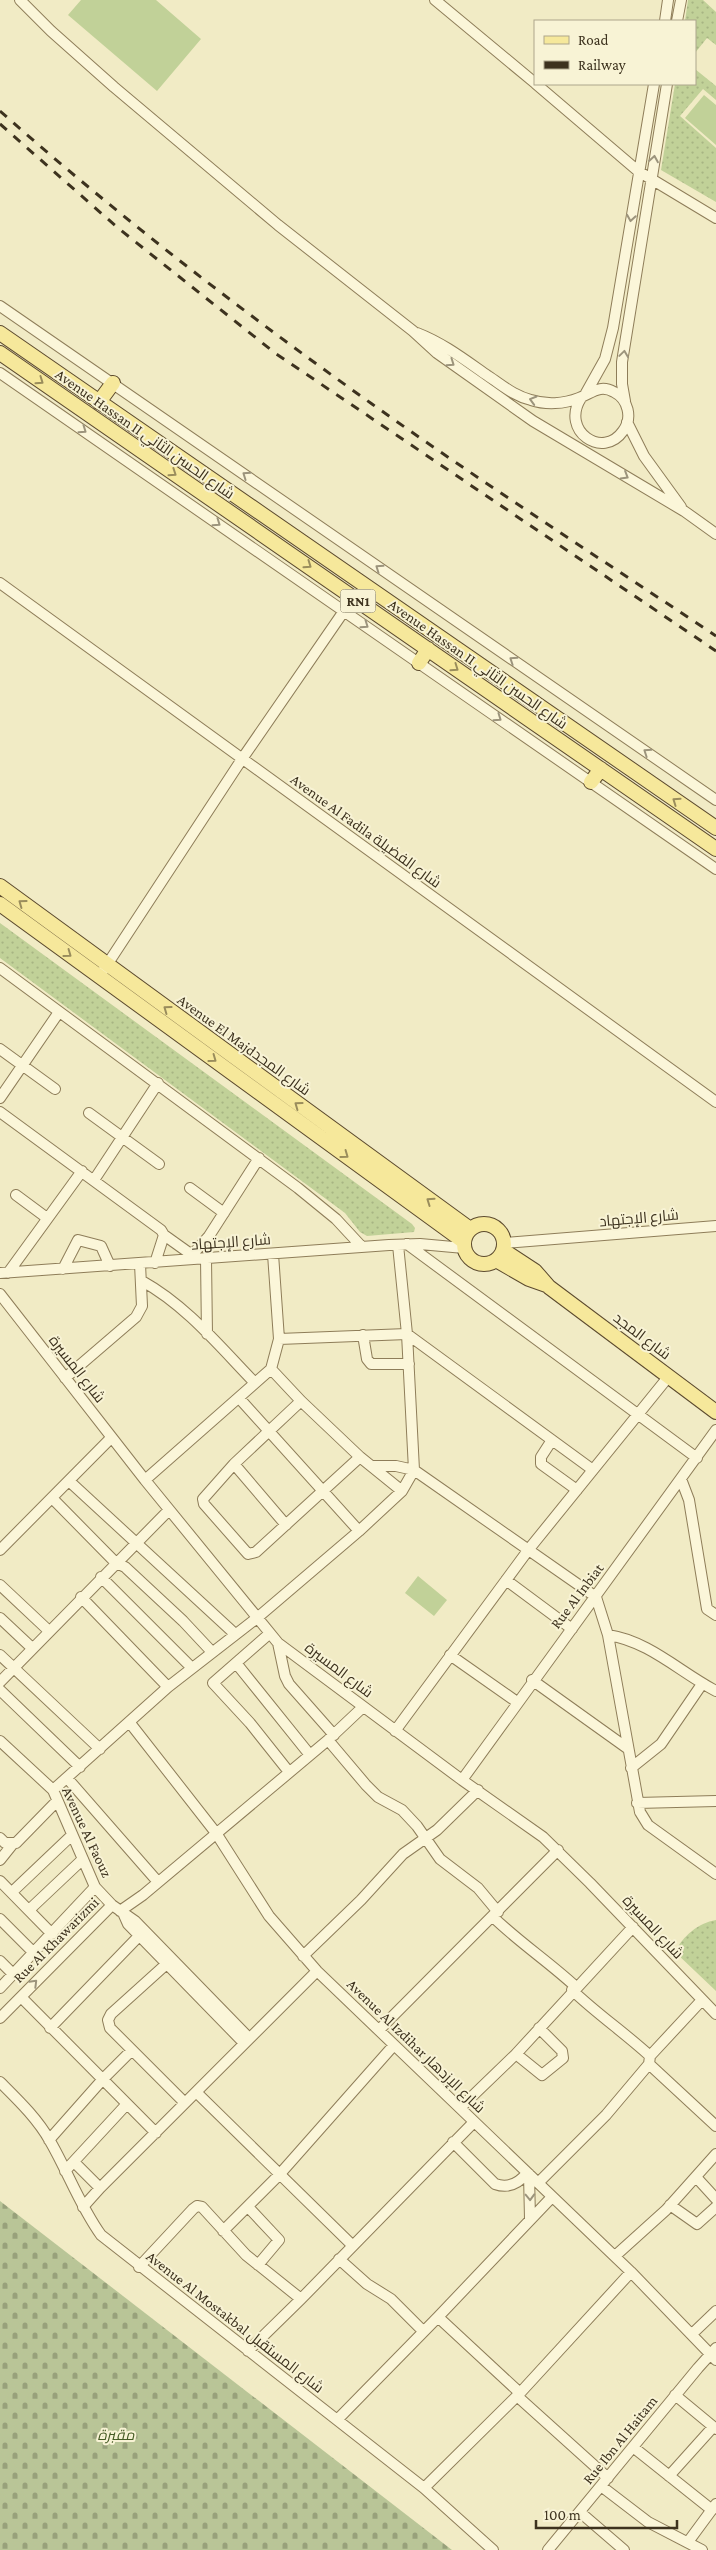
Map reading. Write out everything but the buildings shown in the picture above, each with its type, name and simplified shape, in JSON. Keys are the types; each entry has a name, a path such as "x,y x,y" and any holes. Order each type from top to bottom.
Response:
{"main road":[{"name":"Avenue Hassan II شارع الحسن الثاني","path":"0,333 716,828"},
{"name":"Avenue Hassan II شارع الحسن الثاني","path":"0,353 716,849"},
{"path":"99,402 113,383"},
{"path":"419,663 428,649"},
{"path":"591,782 600,769"},
{"name":"Avenue El Majdشارع المجد","path":"0,886 43,918 103,971 465,1239"},
{"name":"Avenue El Majdشارع المجد","path":"0,904 35,930 103,971"},
{"path":"35,930 43,918"},
{"name":"شارع المجد","path":"465,1239 476,1225 492,1225 502,1236 501,1251 535,1271 549,1286 716,1412"},
{"path":"465,1239 466,1254 476,1263 483,1264 501,1251"}],"street":[{"path":"20,0 114,87 278,226 414,331 428,346 533,421 684,512 716,534"},
{"path":"435,0 534,82"},
{"path":"665,20 668,0"},
{"path":"677,20 681,0"},
{"path":"537,85 638,171 716,218"},
{"path":"654,85 611,336 605,359 576,405 575,422 584,436 592,441 609,441 624,431 627,422 628,412 622,384 622,362 667,85"},
{"path":"0,306 716,800"},
{"path":"414,331 443,345 514,394 529,400 556,403 583,395 594,389 612,390 625,402"},
{"path":"0,373 716,869"},
{"path":"627,422 644,456 684,512"},
{"path":"583,452 592,441"},
{"name":"Avenue Al Fadila شارع الفضيلة","path":"0,583 716,1102"},
{"path":"103,971 242,759 344,611"},
{"path":"0,968 259,1158 336,1219 362,1247"},
{"path":"0,1098 59,1012"},
{"path":"0,1050 55,1088"},
{"path":"94,1180 158,1083"},
{"path":"0,1112 157,1227 193,1258 259,1158"},
{"path":"90,1113 159,1164"},
{"path":"4,1273 82,1171"},
{"path":"190,1188 224,1213"},
{"path":"16,1195 47,1218"},
{"name":"شارع الإجتهاد","path":"501,1251 716,1226"},
{"path":"155,1263 164,1235"},
{"name":"شارع الإجتهاد","path":"4,1273 465,1239"},
{"path":"63,1269 78,1240 102,1246 110,1266"},
{"path":"53,1790 168,1687 257,1618 359,1531 402,1491 414,1470 403,1244"},
{"path":"403,1244 697,1458"},
{"path":"145,1480 271,1369 279,1340 273,1254"},
{"path":"206,1259 207,1334"},
{"path":"65,1378 136,1317 142,1306 140,1264"},
{"path":"142,1281 163,1292 256,1383"},
{"name":"شارع المسيرة","path":"0,1294 111,1438 269,1634 278,1643 394,1731 478,1790 558,1850 716,2014"},
{"path":"279,1340 407,1334 593,1470"},
{"path":"363,1335 367,1359 371,1364 409,1364"},
{"path":"271,1369 301,1401 360,1457 402,1491"},
{"path":"394,1731 529,1549 668,1376"},
{"path":"239,1398 359,1531"},
{"path":"301,1401 234,1464 204,1494 202,1499 204,1504 252,1555 360,1457"},
{"name":"Rue Al Inbiat","path":"462,1780 532,1680 596,1597 716,1430"},
{"path":"0,1550 111,1438"},
{"path":"552,1440 541,1456 540,1464 577,1490"},
{"path":"234,1464 286,1525"},
{"path":"373,1466 396,1466 414,1470 596,1597 608,1635 637,1803 643,1818 648,1825 716,1874"},
{"path":"681,1479 689,1500 707,1609 716,1615"},
{"path":"69,1481 235,1634"},
{"path":"52,1498 116,1563 139,1579 212,1652"},
{"path":"0,1682 81,1597 169,1510"},
{"path":"101,1577 192,1668"},
{"path":"506,1580 572,1629"},
{"path":"0,1584 49,1631"},
{"path":"81,1597 168,1687"},
{"path":"0,1618 32,1648"},
{"path":"269,1634 213,1684 250,1723 289,1772"},
{"path":"608,1635 635,1642 716,1691"},
{"path":"278,1643 285,1676 289,1684 366,1785 378,1797 402,1810 426,1838 440,1859 478,1888 495,1915 525,1946 550,1963 600,2017 622,2030 716,2126"},
{"path":"0,1655 100,1749"},
{"path":"450,1655 517,1702"},
{"path":"236,1664 310,1755"},
{"path":"532,1680 627,1748"},
{"path":"631,1768 661,1744 702,1684"},
{"path":"0,1690 80,1767"},
{"name":"Rue Al Khawarizmi","path":"0,2018 20,1997 119,1910 158,1882 310,1755 363,1707"},
{"name":"Avenue Al Izdihar شارع الإزدهار","path":"130,1723 216,1833 269,1916 303,1956 615,2256 714,2354"},
{"name":"Avenue Al Faouz","path":"0,1741 53,1790 95,1887 119,1910 132,1918 169,1961 247,2040"},
{"path":"67,1778 158,1882"},
{"path":"303,1956 361,1900 403,1854 437,1830 478,1790"},
{"path":"0,1860 12,1845 20,1841 58,1801"},
{"path":"637,1803 716,1801"},
{"path":"52,1934 29,1910 4,1889 72,1835"},
{"path":"0,1838 12,1845"},
{"path":"379,2030 558,1850"},
{"path":"29,1910 83,1858"},
{"name":"Rue Al Khawarizmi","path":"0,1988 95,1887"},
{"name":"Avenue Al Faouz","path":"119,1910 126,1922 139,1936 169,1961"},
{"path":"0,1919 34,1953"},
{"path":"460,2108 516,2054 633,1927"},
{"path":"50,2028 139,1936"},
{"path":"0,1961 13,1974"},
{"path":"169,1961 111,2014 108,2020 110,2028 185,2103"},
{"path":"83,2207 317,1971"},
{"path":"20,1997 156,2133"},
{"path":"538,2183 606,2115 702,2000"},
{"path":"516,2054 542,2075 563,2058 562,2052 539,2028"},
{"path":"223,2231 279,2175 394,2045"},
{"path":"49,2140 103,2079 132,2050"},
{"name":"Avenue Al Mostakbal شارع المستقبل","path":"0,2082 20,2101 49,2140 83,2207 101,2235 139,2267 424,2488 493,2550"},
{"path":"196,2092 352,2245"},
{"path":"66,2171 126,2105"},
{"path":"248,2350 301,2299 474,2122"},
{"path":"453,2142 495,2184 500,2186 513,2185 528,2174"},
{"path":"615,2256 670,2205 716,2154"},
{"path":"74,2162 100,2188"},
{"path":"528,2174 530,2219"},
{"path":"696,2177 716,2199"},
{"path":"337,2420 423,2331 438,2318 552,2197"},
{"path":"670,2205 697,2224 716,2207"},
{"path":"139,2267 197,2206 202,2207 223,2231 258,2265 301,2299"},
{"path":"248,2206 279,2240 258,2265"},
{"path":"339,2259 367,2284 391,2299 423,2331"},
{"path":"424,2488 518,2394 631,2272"},
{"path":"692,2334 716,2312"},
{"path":"438,2318 608,2478"},
{"name":"Rue Ibn Al Haitam","path":"548,2550 581,2513 676,2395 714,2354"},
{"path":"669,2476 715,2428 676,2395"},
{"path":"634,2447 669,2476 714,2507 688,2542"},
{"path":"601,2486 648,2522 700,2549"},
{"path":"581,2513 626,2550"}],"green space":[{"path":"81,0 156,0 201,39 157,91 68,15"},
{"path":"688,0 703,0 716,12 716,45 707,38 696,52 696,20 685,20"},
{"path":"696,70 716,86 716,100 703,89 680,116 716,148 716,202 661,170 675,85 696,85"},
{"path":"704,95 716,105 716,145 685,118"},
{"path":"0,923 412,1224 415,1228 414,1232 367,1236 360,1232 345,1213 0,958"},
{"path":"418,1576 447,1600 434,1616 405,1593"},
{"path":"716,1920 716,1991 675,1952 682,1941 697,1927"},
{"name":"مقبرة","path":"0,2201 452,2550 0,2550"}],"railway":[{"path":"0,111 136,226 229,299 324,369 457,463 716,636"},
{"path":"0,124 118,228 275,353 716,651"}]}
